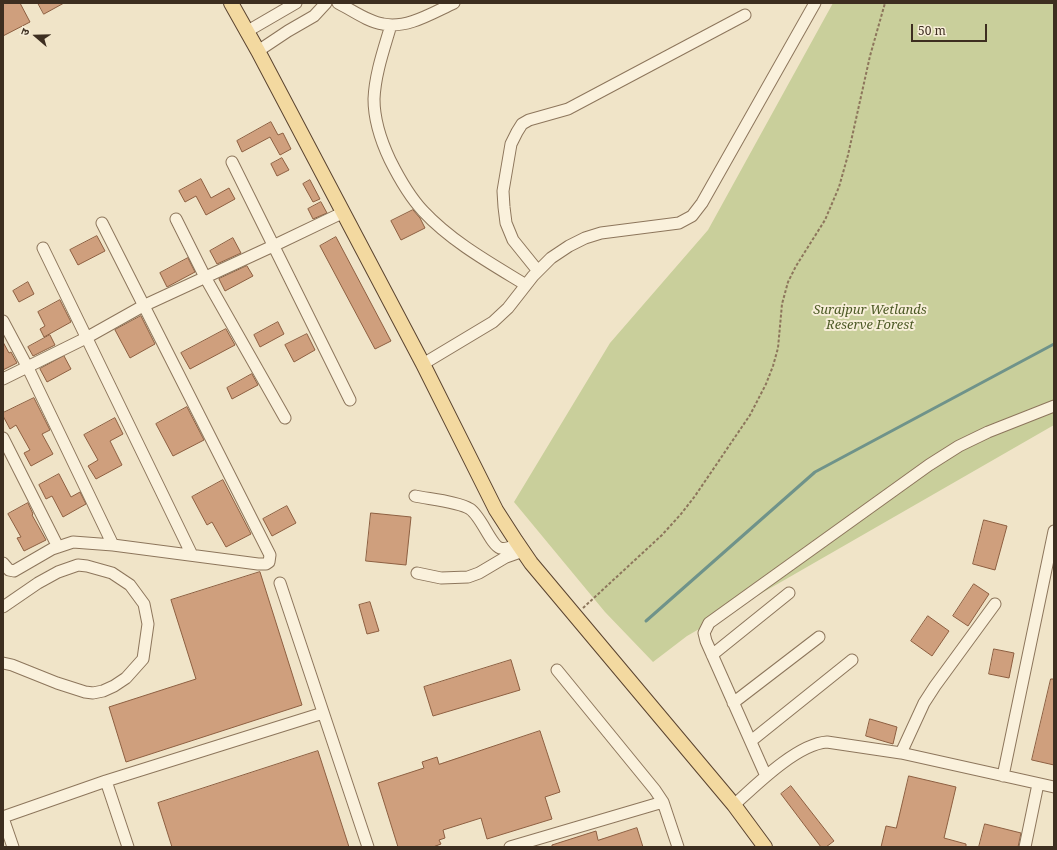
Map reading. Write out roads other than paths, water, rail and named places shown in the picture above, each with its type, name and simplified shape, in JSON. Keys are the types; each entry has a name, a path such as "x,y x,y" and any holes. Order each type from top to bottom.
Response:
{"main road":[{"path":"230,3 258,51 423,364 496,510 531,563 734,805 766,847"}],"street":[{"path":"246,32 296,3"},
{"path":"258,51 314,16 326,3"},
{"path":"338,3 370,20 391,25 399,25 416,20 454,3"},
{"path":"423,364 493,322 508,308 538,271 551,258 569,246 585,238 601,233 679,223 692,216 702,203 815,3"},
{"path":"538,271 513,240 506,223 504,207 503,191 511,144 522,124 529,120 568,109 745,15"},
{"path":"391,25 380,66 374,98 376,118 383,145 394,168 406,189 422,210 441,228 454,239 526,285"},
{"path":"232,162 350,400"},
{"path":"3,379 28,368 86,338 143,306 273,246 342,212"},
{"path":"176,219 205,277 285,418"},
{"path":"3,562 9,570 14,571 58,547 73,542 114,545 258,564 266,564 270,559 270,555 102,223"},
{"path":"43,248 192,555"},
{"path":"3,321 28,368 114,545"},
{"path":"766,776 706,641 704,633 709,623 929,465 959,446 988,432 1054,406"},
{"path":"3,438 58,547"},
{"path":"415,496 469,508 476,515 495,545 500,548 520,547"},
{"path":"1003,776 1054,531"},
{"path":"417,573 441,578 468,577 479,573 520,547"},
{"path":"3,607 38,582 58,572 78,565 87,566 112,573 130,585 144,604 148,624 143,659 126,678 103,691 93,693 85,692 3,663"},
{"path":"280,583 368,847"},
{"path":"712,655 789,593"},
{"path":"901,753 924,703 932,690 995,604"},
{"path":"733,703 819,637"},
{"path":"751,741 852,660"},
{"path":"557,670 663,802 678,847"},
{"path":"13,847 3,818 106,781 323,712"},
{"path":"734,805 766,776 802,749 820,742 834,742 901,753 1054,787"},
{"path":"106,781 128,847"},
{"path":"1025,847 1038,784"},
{"path":"510,847 663,802"}],"waterway":[{"path":"646,621 815,472 1054,344"}],"park label":[{"name":"Surajpur Wetlands Reserve Forest","path":"870,318"}]}
